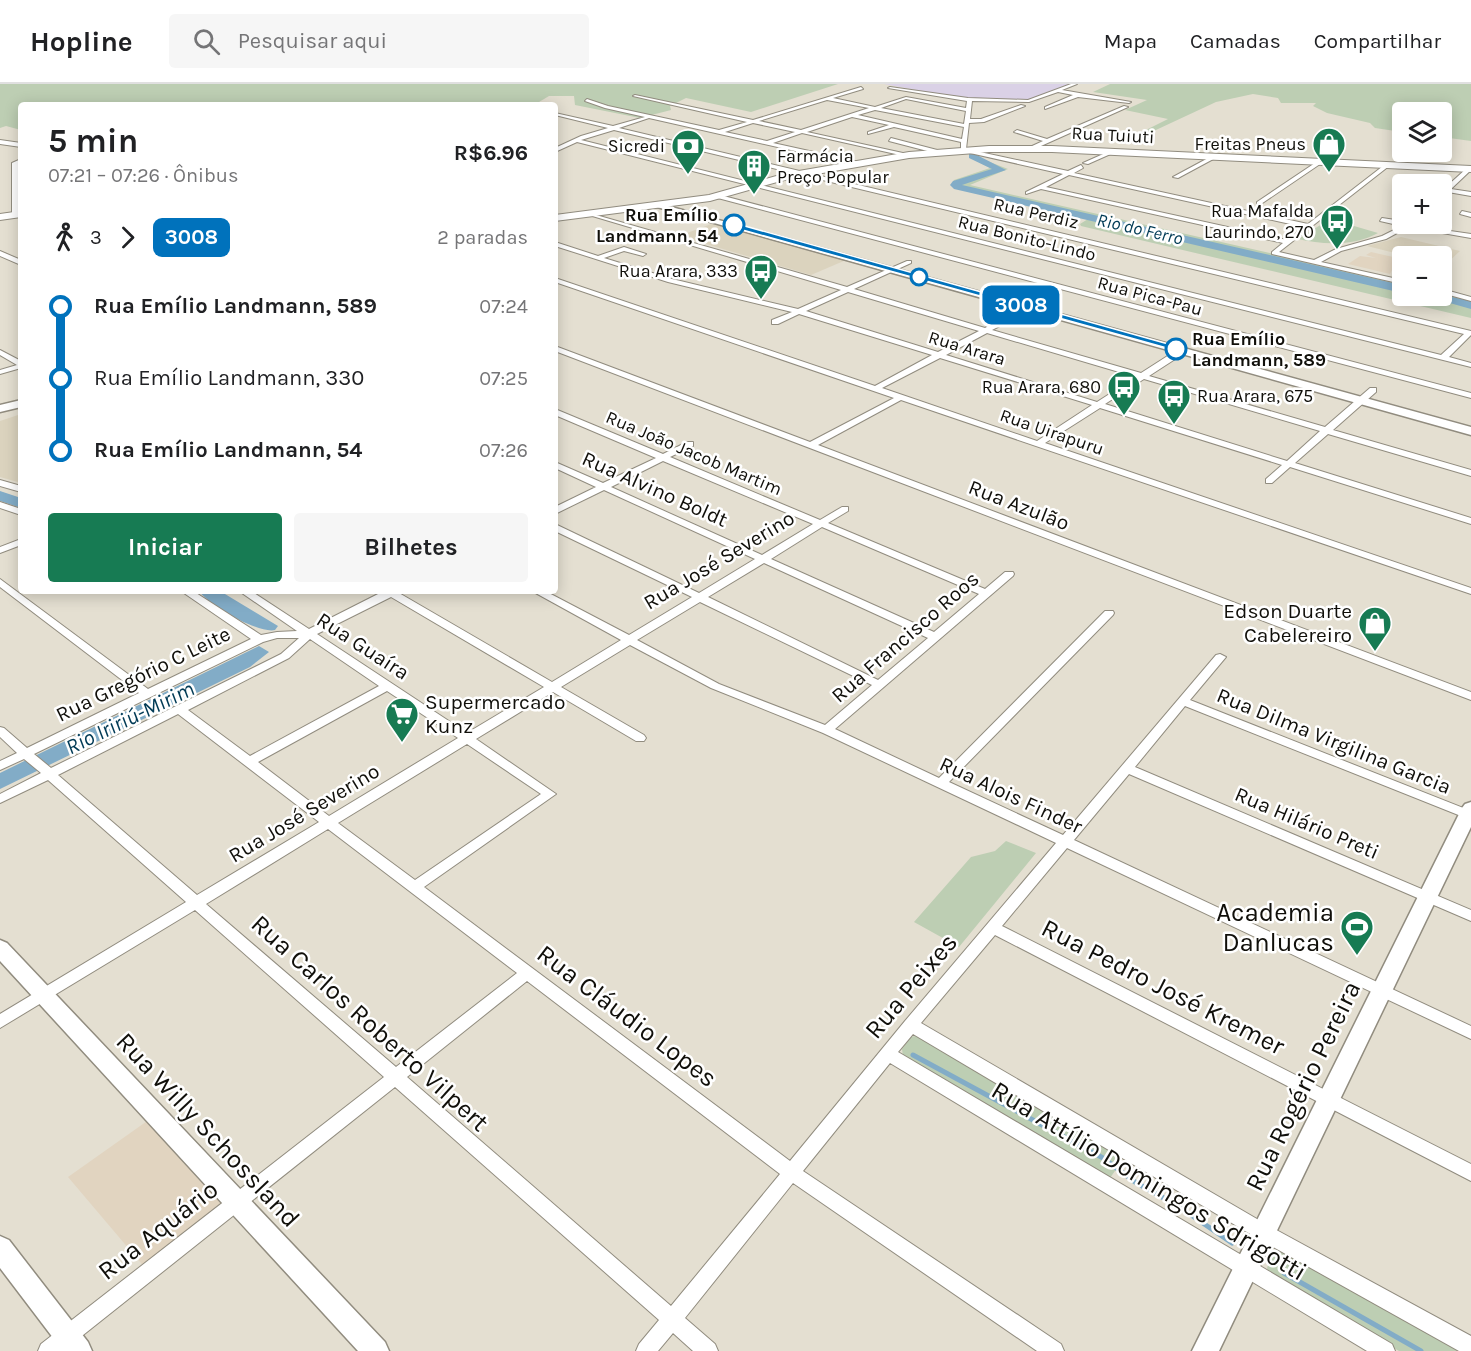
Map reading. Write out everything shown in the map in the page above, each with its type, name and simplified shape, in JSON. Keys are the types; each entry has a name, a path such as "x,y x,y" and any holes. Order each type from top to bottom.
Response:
{"main road":[{"name":"Rua Tuiuti","path":"558,218 700,197 803,173 964,146 1470,169"},
{"name":"Rua Tuiuti","path":"613,209 660,205 717,193 729,193 756,184"},
{"path":"0,217 18,214"}],"street":[{"path":"890,88 969,100 986,98 1029,101 1075,84"},
{"path":"718,132 861,88"},
{"path":"1032,148 1127,105 1058,90"},
{"path":"1047,108 1077,95"},
{"path":"635,96 909,155"},
{"path":"767,143 906,98 968,110"},
{"path":"828,99 966,123 982,121 1023,106"},
{"path":"587,100 650,117 857,163"},
{"path":"964,146 969,100"},
{"path":"672,110 683,107"},
{"path":"558,149 576,140 661,113"},
{"name":"Rua Perdiz","path":"558,115 1470,333"},
{"path":"853,116 1066,174 1310,226"},
{"path":"870,133 893,126"},
{"path":"1017,132 1047,141"},
{"name":"Rua Bonito-Lindo","path":"576,140 1471,365"},
{"path":"891,140 939,152"},
{"path":"0,142 18,145"},
{"path":"1028,193 1112,152"},
{"path":"1176,177 1214,157"},
{"path":"18,162 15,164 18,214"},
{"path":"1259,203 1320,162"},
{"path":"1387,165 1274,253 1392,280"},
{"path":"1452,184 1470,169"},
{"path":"1040,187 1289,242"},
{"path":"1452,192 1471,194"},
{"name":"Rua Pica-Pau","path":"717,193 1471,396"},
{"path":"660,205 1471,431"},
{"path":"1462,213 1471,215"},
{"path":"593,214 1471,473"},
{"path":"1382,220 1392,222"},
{"path":"1452,233 1471,236"},
{"path":"1315,262 1338,248 1387,238 1392,234"},
{"name":"Rua Arara","path":"558,246 681,284 798,311 1471,521"},
{"path":"597,258 624,249 643,254"},
{"path":"0,253 18,262"},
{"path":"775,322 909,262"},
{"name":"Rua Uirapuru","path":"558,281 1471,591"},
{"path":"1452,294 1467,298 1471,288"},
{"path":"875,389 1045,299"},
{"path":"1443,358 1470,333"},
{"name":"Rua Azulão","path":"558,349 1471,696"},
{"path":"1038,444 1183,350"},
{"path":"0,352 18,362"},
{"path":"0,372 18,364"},
{"path":"1269,481 1373,390"},
{"path":"811,445 901,398"},
{"path":"0,410 18,404"},
{"name":"Rua João Jacob Martim","path":"558,413 986,594"},
{"path":"558,510 690,444"},
{"name":"Rua Alvino Boldt","path":"558,466 936,637"},
{"path":"0,483 18,488"},
{"path":"0,505 18,511"},
{"name":"Rua José Severino","path":"0,1022 845,509"},
{"path":"558,528 880,685"},
{"path":"0,550 18,543"},
{"name":"Rua Francisco Roos","path":"827,730 1009,574"},
{"path":"0,582 147,694"},
{"path":"191,594 259,639"},
{"name":"Rua Guaíra","path":"249,594 550,794 415,887"},
{"name":"Rua Gregório C Leite","path":"0,799 46,772 285,656 309,634 388,594"},
{"path":"395,594 640,738"},
{"name":"Rua Alois Finder","path":"543,594 715,686 827,730 1471,1033"},
{"path":"941,783 1109,613"},
{"name":"Rua Gregório C Leite","path":"0,766 28,757 147,694 259,639 277,635 309,634"},
{"name":"Rua Peixes","path":"646,1351 672,1322 911,1025 1221,657"},
{"path":"249,762 388,686"},
{"name":"Rua Dilma Virgilina Garcia","path":"1183,702 1470,813"},
{"name":"Rua Cláudio Lopes","path":"179,709 792,1173 1054,1351"},
{"name":"Rua Carlos Roberto Vilpert","path":"0,731 672,1322 708,1351"},
{"name":"Rua Hilário Preti","path":"1127,768 1471,916"},
{"name":"Rua Rogério Pereira","path":"1205,1351 1470,813"},
{"name":"Rua Pedro José Kremer","path":"993,928 1471,1173"},
{"name":"Rua Willy Schossland","path":"0,948 376,1351"},
{"name":"Rua Aquário","path":"65,1346 236,1202 527,973"},
{"name":"Rua Attílio Domingos Sdrigotti","path":"911,1025 1263,1232 1471,1347"},
{"name":"Rua Attílio Domingos Sdrigotti","path":"888,1054 1384,1351"},
{"path":"0,1248 65,1346"}],"shaded area":[{"path":"884,84 1072,84 1029,100 965,99"},
{"path":"714,223 846,260 811,275 679,236"},
{"path":"1401,237 1439,246 1392,246 1392,252 1367,246"},
{"path":"1452,249 1460,251 1452,258"},
{"path":"1371,252 1392,257 1390,274 1348,264 1360,256 1376,258 1366,255"},
{"path":"18,415 18,482 0,477 0,421"},
{"path":"150,1119 229,1204 146,1269 68,1177"}],"green space":[{"path":"0,84 838,84 751,112 686,98 670,106 671,110 640,118 575,105 574,96 549,96 539,102 18,102 18,129 6,126 0,128"},
{"path":"1110,84 1471,84 1471,141 1452,138 1452,102 1392,102 1392,131 1375,128 1370,123 1327,113 1313,106 1316,103 1281,103 1278,98 1253,94 1216,102 1128,143 1122,142 1168,119 1125,110 1147,100 1093,92"},
{"path":"969,154 1008,169 970,185 1392,281 1392,299 1081,226 1080,224 1088,219 951,186 954,180 990,168 969,157"},
{"path":"1330,219 1378,233 1359,240 1339,243 1298,239"},
{"path":"1452,295 1471,300 1471,318 1420,306 1452,306"},
{"path":"1006,841 1036,853 959,947 914,922 971,857 995,851"},
{"path":"919,1035 1121,1157 1122,1161 1110,1178 903,1056 902,1049 911,1037"},
{"path":"1283,1249 1466,1351 1399,1351 1271,1278 1267,1268 1274,1252"}],"waterway":[{"name":"Rio do Ferro","path":"972,156 1001,170 957,183 955,185 958,187 1392,287"},
{"name":"Rio do Ferro","path":"1452,301 1471,305"},
{"name":"Rio Iririú-Mirim","path":"0,496 18,502"},
{"name":"Rio Iririú-Mirim","path":"212,594 230,607 268,626"},
{"name":"Rio Iririú-Mirim","path":"0,782 243,663 259,652"},
{"path":"913,1055 1103,1158 1135,1182 1178,1206 1232,1243"},
{"path":"1284,1273 1421,1351"}],"bus line":[{"name":"3008","path":"734,225 1176,349"}],"place":[{"name":"Freitas Pneus","path":"1329,173"},
{"name":"Sicredi","path":"688,175"},
{"name":"Farmácia Preço Popular","path":"754,195"},
{"name":"Rua Emílio Landmann, 54","path":"734,225"},
{"name":"Rua Mafalda Laurindo, 270","path":"1337,250"},
{"name":"Rua Arara, 333","path":"761,300"},
{"name":"Rua Emílio Landmann, 589","path":"1176,349"},
{"name":"Rua Arara, 680","path":"1124,416"},
{"name":"Rua Arara, 675","path":"1174,425"},
{"name":"Edson Duarte Cabelereiro","path":"1375,652"},
{"name":"Supermercado Kunz","path":"402,743"},
{"name":"Academia Danlucas","path":"1357,956"}]}
